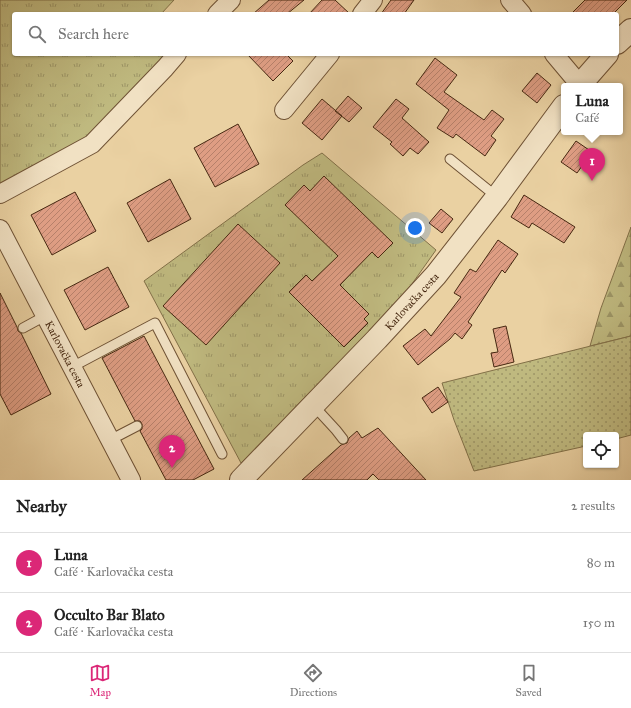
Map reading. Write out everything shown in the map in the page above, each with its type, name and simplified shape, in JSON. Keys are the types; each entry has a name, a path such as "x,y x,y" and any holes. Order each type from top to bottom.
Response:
{"street":[{"path":"219,12 231,0"},
{"path":"364,12 373,0"},
{"path":"510,0 520,12"},
{"path":"619,40 631,30"},
{"path":"0,194 92,144 175,56"},
{"path":"284,110 328,56"},
{"path":"556,56 577,83"},
{"path":"582,83 605,56"},
{"name":"Karlovačka cesta","path":"241,480 377,339 436,275 497,197 561,110"},
{"name":"Karlovačka cesta","path":"0,229 131,480"}],"lane":[{"path":"450,159 497,197"},
{"path":"23,328 45,316"},
{"path":"72,367 155,323 222,454"},
{"path":"313,405 343,439"},
{"path":"110,440 137,426"}],"green space":[{"path":"0,0 174,0 163,12 12,12 12,56 167,56 104,124 78,145 0,188"},
{"path":"322,153 436,250 402,298 241,463 144,281 303,165"},
{"path":"631,227 631,336 590,346 601,308"},
{"path":"631,336 631,435 619,438 619,432 583,432 583,447 474,471 454,420 442,383"}],"building":[{"path":"269,0 304,0 289,12 255,12"},
{"path":"322,0 335,0 348,12 311,12"},
{"path":"391,0 414,0 405,12 382,12"},
{"path":"585,0 627,0 615,12 573,12"},
{"path":"249,56 288,56 293,61 273,81"},
{"path":"435,58 457,75 444,92 484,120 492,110 504,119 491,136 496,140 485,156 456,134 453,138 437,128 449,110 416,84"},
{"path":"537,73 551,85 537,103 522,91"},
{"path":"348,96 362,108 349,122 335,111"},
{"path":"322,99 342,116 322,140 302,123"},
{"path":"396,99 409,109 402,118 429,142 418,154 410,148 403,156 390,144 392,142 373,127"},
{"path":"238,124 259,164 215,187 194,148"},
{"path":"576,141 592,152 577,173 561,162"},
{"path":"324,176 393,243 378,258 372,252 340,285 369,314 364,319 368,323 344,347 289,292 306,275 312,281 338,256 285,205 304,185 310,191"},
{"path":"170,179 191,219 148,242 127,203"},
{"path":"75,192 96,231 52,255 31,215"},
{"path":"524,195 575,227 564,243 532,223 529,228 511,217"},
{"path":"441,209 453,219 442,233 429,223"},
{"path":"238,224 280,263 206,345 163,306"},
{"path":"498,240 518,254 505,273 502,270 468,322 472,325 462,339 455,333 450,339 418,365 403,346 425,329 431,336 461,297 454,293 470,269 476,272"},
{"path":"108,267 129,307 85,330 64,290"},
{"path":"0,293 51,394 11,415 0,394"},
{"path":"506,326 514,362 494,367 491,353 498,352 493,329"},
{"path":"144,336 214,469 193,480 166,480 140,431 142,429 142,424 140,421 135,421 102,358"},
{"path":"438,387 448,402 432,413 422,398"},
{"path":"378,428 426,480 379,480 373,474 367,480 302,480 341,445 347,443 349,438 357,431 362,438"}],"place":[{"name":"Luna","path":"592,181"},
{"name":"Occulto Bar Blato","path":"172,468"}]}
